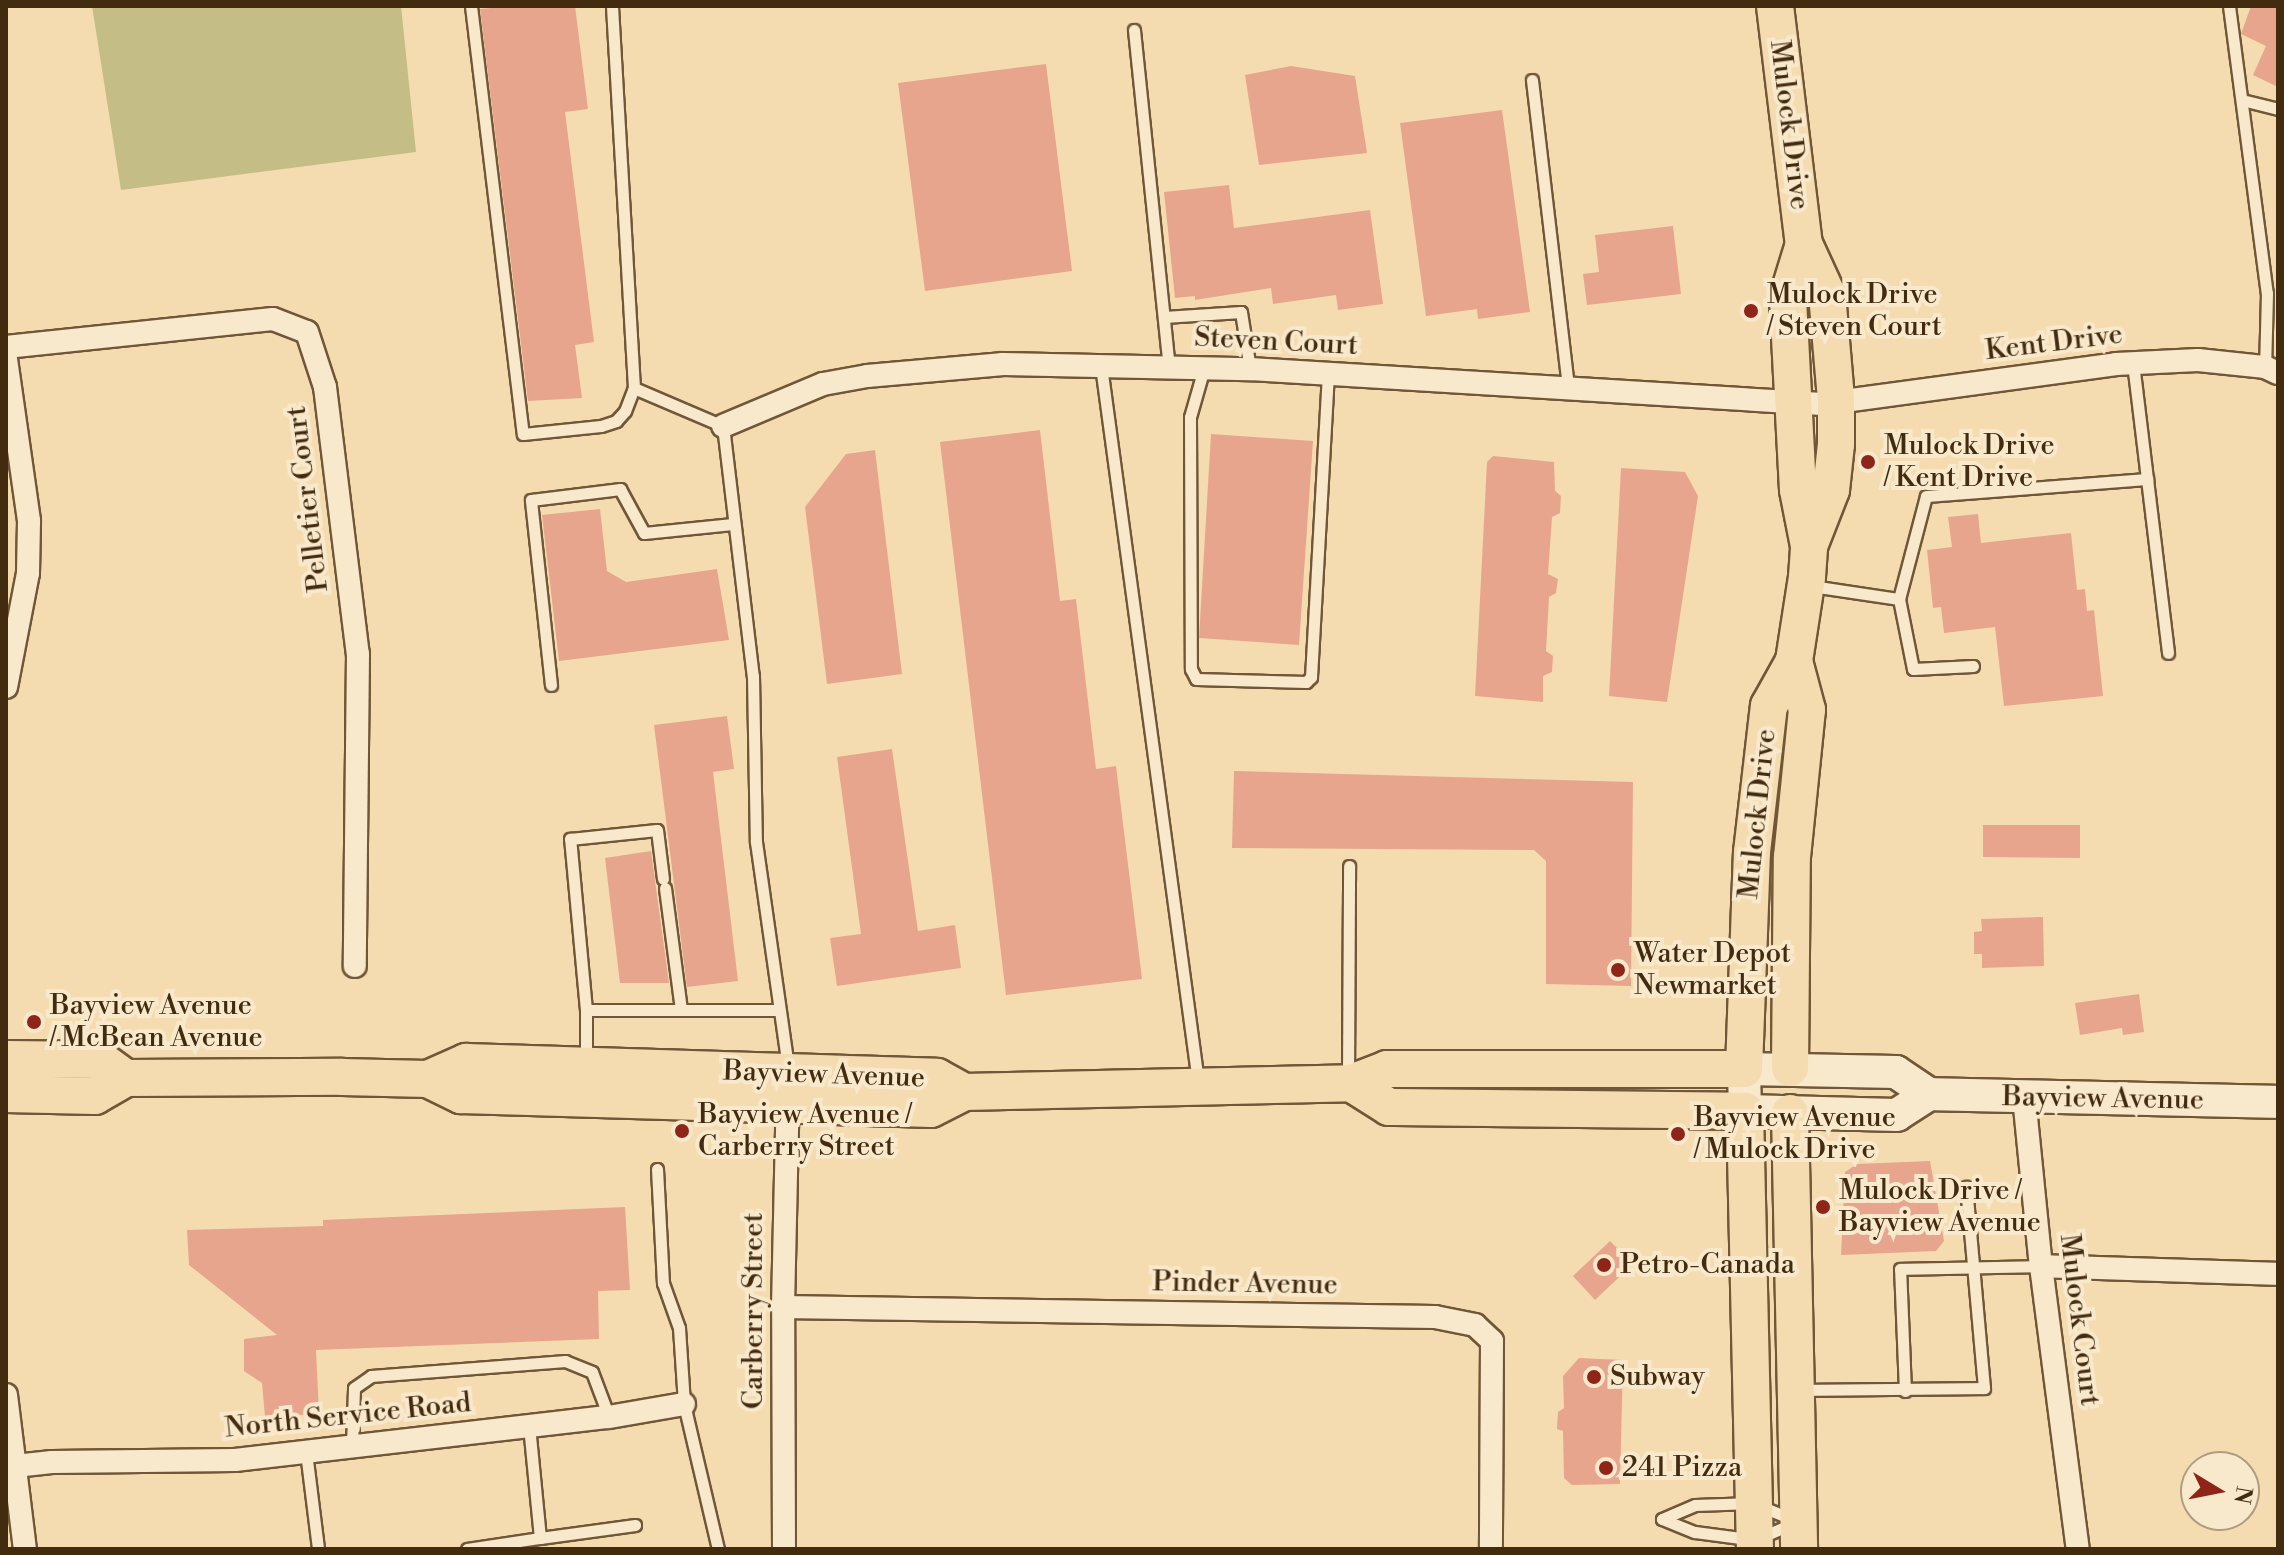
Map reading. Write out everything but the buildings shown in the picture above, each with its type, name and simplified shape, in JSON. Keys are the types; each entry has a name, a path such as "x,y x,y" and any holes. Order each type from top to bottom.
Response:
{"main road":[{"name":"Mulock Drive","path":"1775,6 1804,244 1827,294 1836,400 1831,490 1809,546"},
{"name":"Mulock Drive","path":"1755,1544 1744,1069 1752,852 1769,706 1794,661 1806,585 1809,546 1798,490 1796,402 1788,296 1804,244"},
{"name":"Mulock Drive","path":"1794,661 1807,710 1792,857 1790,1113 1799,1535"},
{"name":"Bayview Avenue","path":"6,1059 101,1060 126,1078"},
{"name":"Bayview Avenue","path":"6,1094 95,1096 126,1078 428,1079 466,1062 586,1067 788,1090"},
{"path":"1199,1087 1350,1084 1387,1069 1790,1068 1896,1072 1929,1094 1897,1115 1389,1107 1350,1084"},
{"name":"Bayview Avenue","path":"428,1079 461,1095 788,1090 937,1077 964,1092 1199,1087"},
{"name":"Bayview Avenue","path":"1929,1094 2278,1102"}],"street":[{"name":"Pelletier Court","path":"6,347 273,319 307,332 325,387 358,654 355,966"},
{"path":"6,359 29,521 28,573 6,687"},
{"name":"Kent Drive","path":"1836,400 2133,363 2198,360 2272,370"},
{"name":"Steven Court","path":"723,426 823,384 867,376 1003,364 1250,369 1822,404 1836,400"},
{"name":"Carberry Street","path":"784,1549 783,1307 788,1090"},
{"name":"Mulock Court","path":"2024,1097 2041,1266 2078,1549"},
{"path":"2041,1266 2278,1274"},
{"name":"Pinder Avenue","path":"783,1307 1435,1317 1475,1325 1492,1341 1491,1549"},
{"path":"6,1395 11,1466 25,1549"},
{"name":"North Service Road","path":"11,1466 235,1460 609,1417 684,1404"}],"lane":[{"path":"471,6 523,434 601,426 616,421 625,411 634,388 612,6"},
{"path":"2229,6 2267,293 2272,370"},
{"path":"1134,30 1169,368"},
{"path":"1532,80 1568,388"},
{"path":"2242,100 2278,109"},
{"path":"1164,317 1241,312 1250,369"},
{"path":"2133,363 2168,653"},
{"path":"1101,365 1199,1087"},
{"path":"1204,368 1190,417 1191,669 1196,679 1306,682 1311,677 1328,374"},
{"path":"634,388 723,426 753,676 756,842 788,1090"},
{"path":"1973,666 1913,669 1899,599 1926,496 2147,479"},
{"path":"551,685 531,500 620,489 644,533 733,524"},
{"path":"1806,585 1899,599"},
{"path":"586,1067 586,1010 570,839 657,830 681,1010"},
{"path":"1349,866 1350,1084"},
{"path":"586,1010 779,1010"},
{"path":"657,1169 663,1283 679,1328 684,1404 718,1549"},
{"path":"1795,1389 1905,1391 1984,1388 1966,1187"},
{"path":"1905,1391 1900,1269 2041,1266"},
{"path":"352,1446 354,1388 371,1376 565,1361 592,1372 609,1417"},
{"path":"529,1426 540,1538"},
{"path":"306,1452 318,1549"},
{"path":"1753,1503 1799,1535 1755,1544 1695,1532 1662,1519 1695,1505 1753,1503"},
{"path":"467,1549 635,1525"}],"shaded area":[{"path":"92,6 401,6 416,152 121,190"}],"place":[{"name":"Mulock Drive / Steven Court","path":"1751,311"},
{"name":"Mulock Drive / Kent Drive","path":"1868,462"},
{"name":"Water Depot Newmarket","path":"1618,970"},
{"name":"Bayview Avenue / McBean Avenue","path":"34,1022"},
{"name":"Bayview Avenue / Carberry Street","path":"682,1131"},
{"name":"Bayview Avenue / Mulock Drive","path":"1678,1134"},
{"name":"Mulock Drive / Bayview Avenue","path":"1823,1207"},
{"name":"Petro-Canada","path":"1604,1265"},
{"name":"Subway","path":"1594,1377"},
{"name":"241 Pizza","path":"1606,1468"}]}
